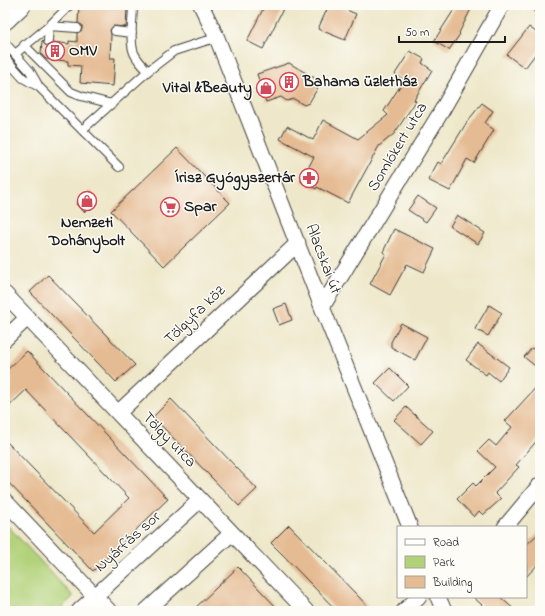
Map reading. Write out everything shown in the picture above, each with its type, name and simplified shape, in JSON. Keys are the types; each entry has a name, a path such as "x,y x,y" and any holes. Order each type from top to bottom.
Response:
{"street":[{"path":"5,20 21,5"},
{"name":"Alacskai út","path":"200,5 217,38 410,526"},
{"name":"Somlókert utca","path":"322,307 441,112 502,5"},
{"name":"Tölgyfa köz","path":"118,413 298,243"},
{"name":"Tölgy utca","path":"5,294 306,611"},
{"path":"5,339 27,318"},
{"path":"506,526 540,485"},
{"name":"Nyárfás sor","path":"79,611 200,500"},
{"path":"5,501 109,611"},
{"path":"146,611 232,533"},
{"path":"404,611 418,598"}],"lane":[{"path":"14,54 49,26 70,5"},
{"path":"133,5 132,44 134,53 148,71"},
{"path":"49,26 77,28"},
{"path":"48,41 49,26"},
{"path":"115,31 132,33"},
{"path":"82,130 148,71 174,51 217,38"},
{"path":"5,43 30,71 39,87 119,167"},
{"path":"24,45 47,64 71,92 112,104"},
{"path":"5,58 23,78 39,87"}],"green space":[{"path":"5,523 72,595 73,597 57,611 5,611"}],"building":[{"path":"79,5 127,7 126,27 113,26 110,30 110,58 115,58 113,86 80,83 81,66 68,65 68,61 46,59 41,54 42,41 48,46 51,46 53,42 69,44 69,41 77,42 77,33 82,29 82,25 78,23"},
{"path":"265,5 285,5 263,49 247,41"},
{"path":"329,5 335,5 356,14 345,40 318,29"},
{"path":"457,5 473,5 459,33 460,34 449,50 434,41"},
{"path":"529,27 540,35 540,48 525,68 507,55"},
{"path":"410,51 424,59 422,63 432,70 414,100 416,101 394,134 379,146 348,203 317,187 316,189 301,181 314,157 280,139 287,126 313,140 323,120 358,139 388,115 384,111 404,80 395,74"},
{"name":"Bahama üzletház","path":"289,63 318,80 320,84 309,103 304,105 294,99 287,101 281,97 266,102 257,74"},
{"path":"482,103 493,111 485,123 494,130 474,163 467,159 450,191 428,180 438,162 441,164 467,122"},
{"name":"Spar","path":"177,148 230,203 164,266 111,211"},
{"name":"Nemzeti Dohánybolt","path":"90,191 98,199 84,212 76,204"},
{"path":"418,196 436,208 426,222 408,210"},
{"path":"457,215 485,233 478,244 450,226"},
{"path":"394,229 435,249 424,272 407,264 390,295 370,284 386,254 383,252"},
{"path":"48,275 135,365 116,382 30,292"},
{"path":"286,304 292,320 279,325 273,309"},
{"path":"489,305 502,313 488,336 475,329"},
{"path":"401,323 427,337 415,360 391,347 391,342"},
{"path":"478,344 509,367 499,381 488,372 486,375 466,360"},
{"path":"532,348 540,354 540,370 524,357"},
{"path":"27,351 168,499 93,571 5,479 5,440 94,532 129,498 26,390 5,410 5,372"},
{"path":"390,368 408,386 394,401 375,383"},
{"path":"540,383 540,437 516,465 519,467 495,493 501,499 483,515 479,511 474,517 457,499 473,483 476,486 495,467 478,451 489,440 496,446 512,427 505,421"},
{"path":"171,399 257,489 239,506 153,417"},
{"path":"406,407 433,431 421,444 394,420"},
{"path":"289,525 372,611 337,611 271,543"},
{"path":"540,532 540,562 527,576 527,544"},
{"path":"238,567 280,611 192,611"},
{"path":"474,598 501,598 516,611 489,611"}],"place":[{"name":"OMV","path":"55,51"},
{"name":"Bahama üzletház","path":"289,82"},
{"name":"Vital &Beauty","path":"266,88"},
{"name":"Írisz Gyógyszertár","path":"309,178"},
{"name":"Nemzeti Dohánybolt","path":"87,201"},
{"name":"Spar","path":"170,207"}]}
